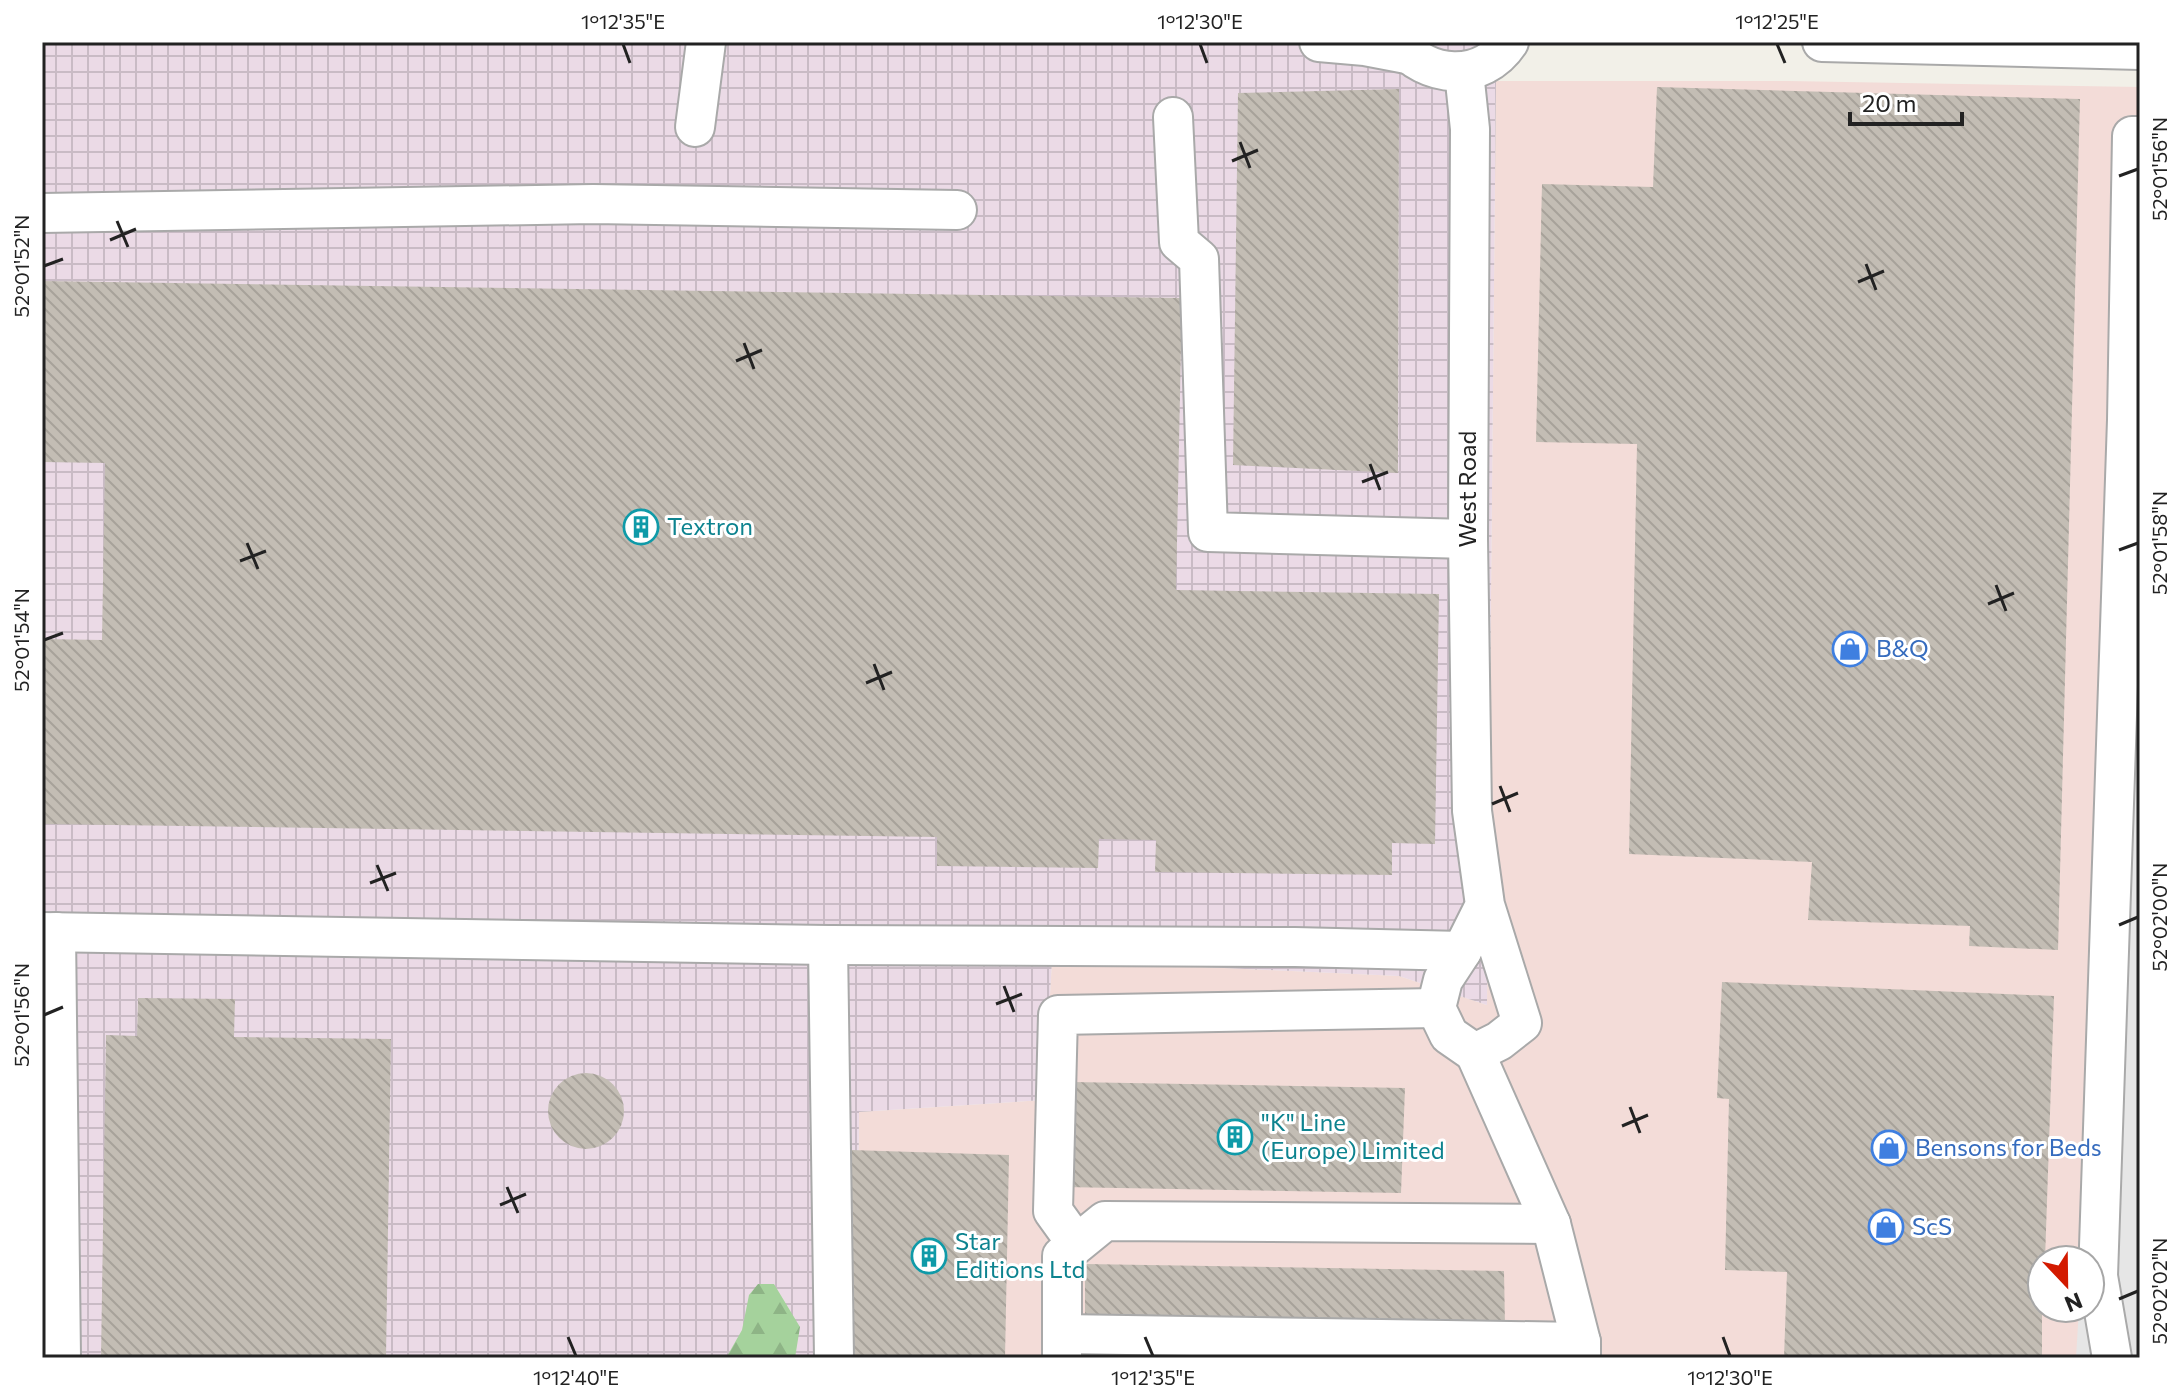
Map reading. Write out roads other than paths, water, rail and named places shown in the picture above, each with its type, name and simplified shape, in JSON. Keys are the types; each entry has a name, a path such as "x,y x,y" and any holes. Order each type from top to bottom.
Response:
{"street":[{"path":"695,127 706,42"},
{"path":"1319,42 1403,48 1424,66 1444,72 1464,72 1485,64 1510,42"},
{"path":"1822,42 2140,50"},
{"name":"West Road","path":"1464,72 1470,129 1468,539 1472,811 1485,905 1522,1023 1499,1041 1475,1053"},
{"path":"1173,117 1179,242 1199,259 1208,532 1468,539"},
{"path":"2112,1358 2098,1276 2127,420 2132,136 2140,136"},
{"path":"42,213 593,204 957,210"},
{"path":"1485,905 1462,951 1443,980 1436,1008 1449,1035 1475,1053 1551,1224 1581,1350 1062,1346 1062,1256 1105,1221 1551,1224"},
{"path":"61,1358 49,932 828,945 1462,951"},
{"path":"828,945 834,1358"},
{"path":"1076,1243 1053,1211 1058,1015 1436,1008"}],"place":[{"name":"Textron","path":"641,527"},
{"name":"B&Q","path":"1850,649"},
{"name":"\"K\" Line (Europe) Limited","path":"1235,1137"},
{"name":"Bensons for Beds","path":"1889,1148"},
{"name":"ScS","path":"1886,1227"},
{"name":"Star Editions Ltd","path":"929,1256"}]}
